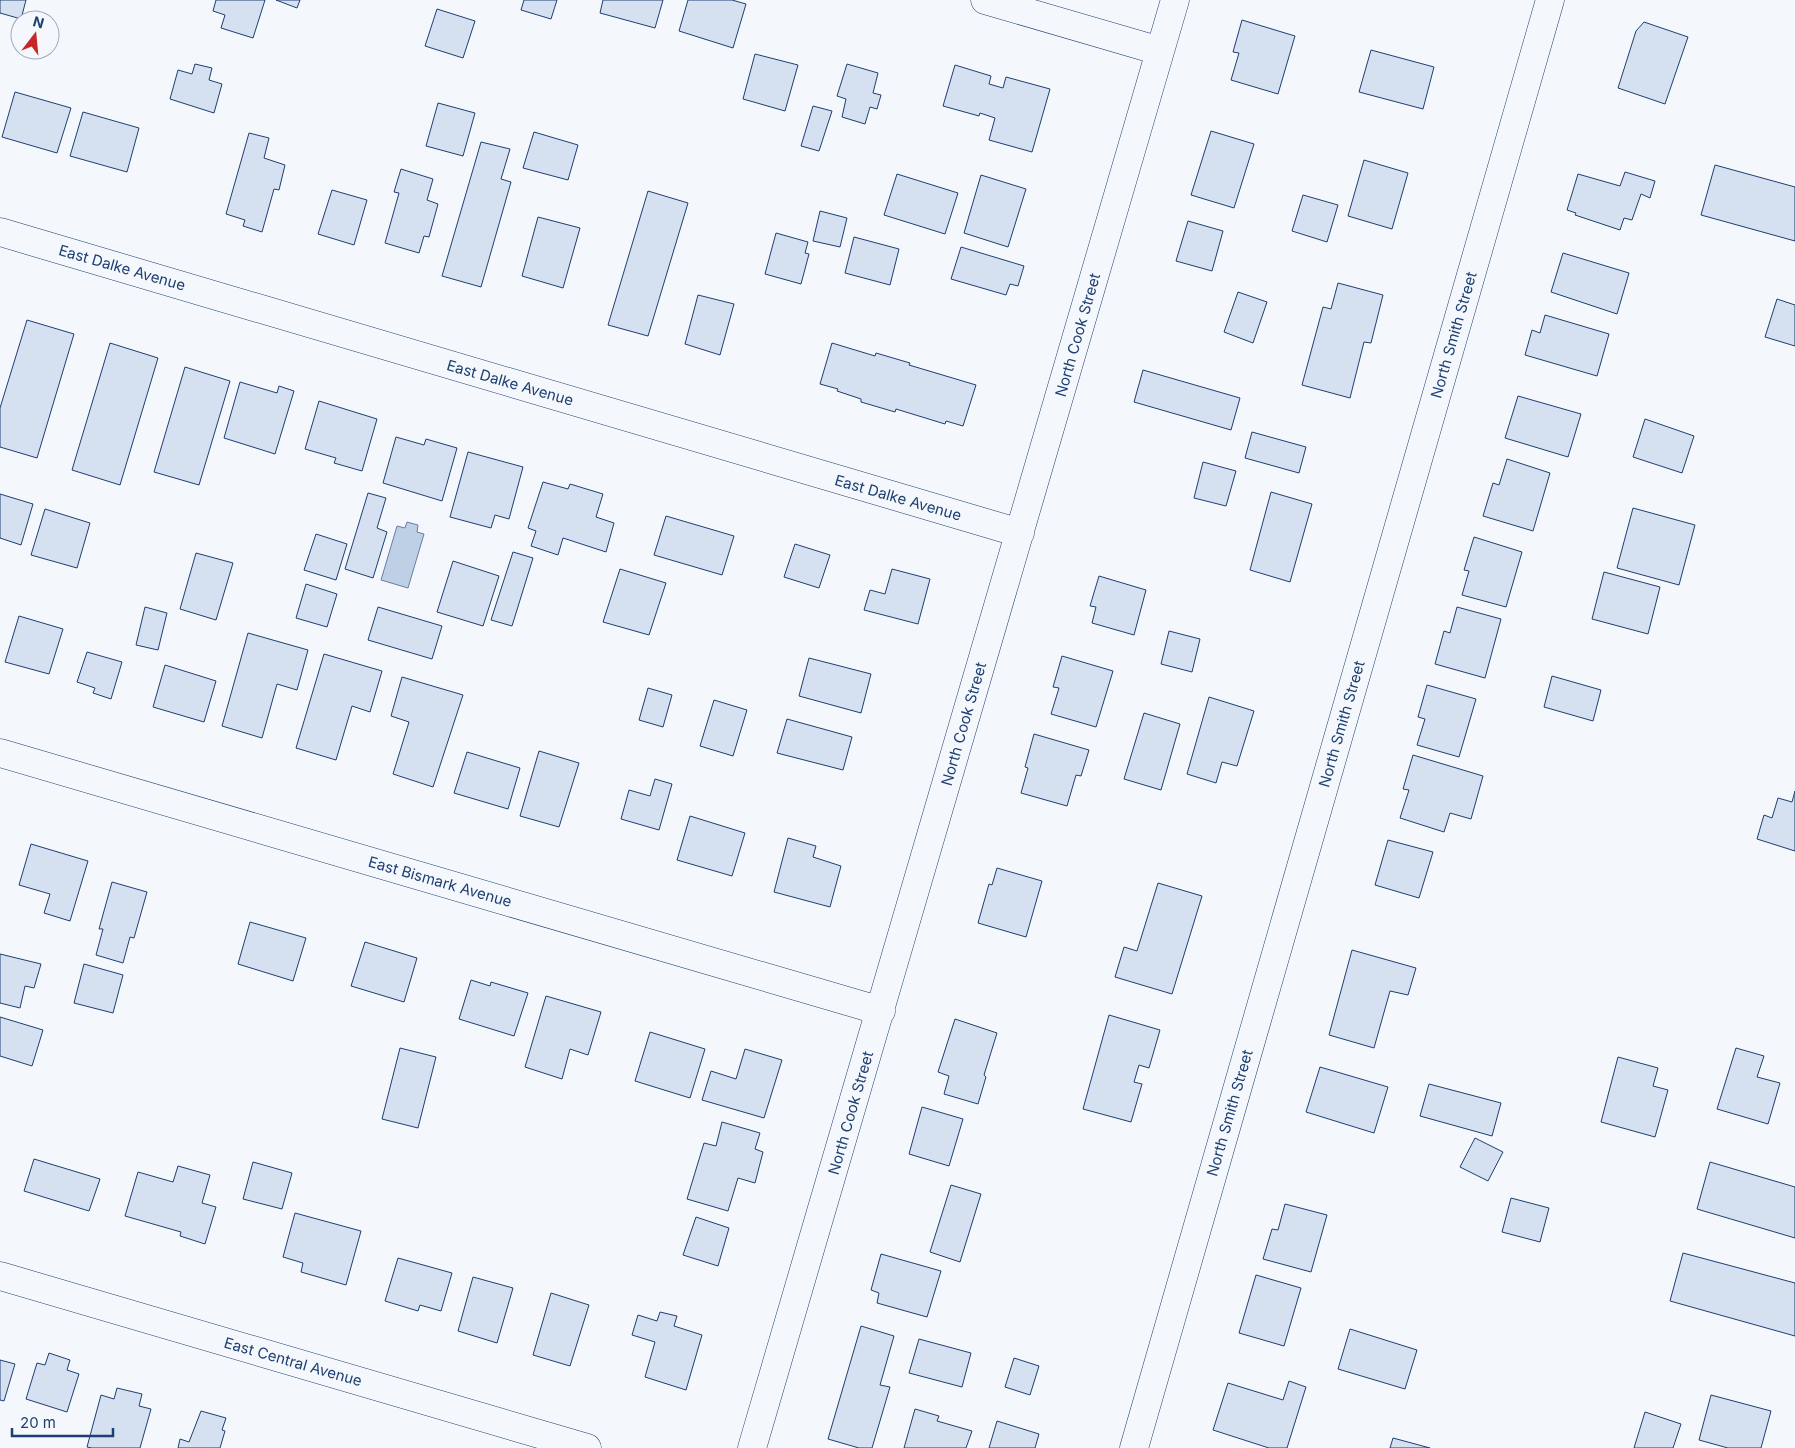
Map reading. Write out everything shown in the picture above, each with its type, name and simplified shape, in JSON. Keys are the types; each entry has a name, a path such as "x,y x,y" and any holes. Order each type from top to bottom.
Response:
{"street":[{"path":"985,0 1160,52"},
{"name":"North Cook Street","path":"752,1448 1175,0"},
{"name":"North Smith Street","path":"1134,1448 1550,0"},
{"name":"East Dalke Avenue","path":"0,232 1020,534"},
{"name":"East Bismark Avenue","path":"0,753 881,1011"},
{"name":"East Central Avenue","path":"0,1276 538,1441 587,1448"}],"water":[{"path":"407,522 418,525 417,532 424,534 408,588 381,580 397,526 405,528"}],"building":[{"path":"0,0 26,0 23,10 10,10 10,16 0,13"},
{"path":"216,0 265,0 253,38 221,28 225,15 213,11"},
{"path":"276,0 300,0 297,8"},
{"path":"524,0 557,0 551,19 521,10"},
{"path":"603,0 663,0 655,28 600,13"},
{"path":"688,0 732,0 746,4 733,48 679,31"},
{"path":"437,9 475,21 463,58 425,46"},
{"path":"1242,20 1295,36 1278,94 1231,80 1239,53 1233,52"},
{"path":"1644,22 1688,37 1665,104 1618,88 1636,31"},
{"path":"1371,50 1434,67 1423,109 1359,92"},
{"path":"755,54 798,65 785,111 743,99"},
{"path":"195,64 212,68 209,80 222,84 214,113 170,99 178,70 192,74"},
{"path":"847,64 878,73 873,93 881,95 877,109 870,107 865,124 842,117 846,99 837,96"},
{"path":"955,65 991,76 989,84 1003,88 1006,77 1050,89 1032,152 989,140 995,118 980,113 979,116 943,106"},
{"path":"15,92 71,108 57,153 2,137"},
{"path":"438,103 475,113 463,156 426,146"},
{"path":"813,106 832,111 819,151 801,146"},
{"path":"83,112 139,128 127,172 70,156"},
{"path":"1211,131 1254,144 1234,208 1191,195"},
{"path":"534,132 578,145 568,180 523,168"},
{"path":"249,133 269,138 264,158 285,165 279,190 274,189 262,232 243,226 245,220 226,214"},
{"path":"481,142 510,149 501,179 511,182 481,287 442,276"},
{"path":"1364,160 1408,173 1392,229 1348,216"},
{"path":"1715,165 1795,187 1795,241 1701,215"},
{"path":"401,169 433,179 427,200 438,204 429,237 424,236 419,253 385,243 399,193 394,192"},
{"path":"1625,172 1655,181 1650,198 1641,194 1632,220 1624,218 1620,230 1575,215 1576,213 1567,210 1578,174 1620,186"},
{"path":"897,174 958,193 945,234 884,215"},
{"path":"981,175 1026,189 1008,247 964,233"},
{"path":"332,190 367,200 354,245 318,234"},
{"path":"648,191 688,203 648,336 608,325"},
{"path":"1303,195 1338,205 1327,242 1292,231"},
{"path":"820,211 847,218 840,247 813,241"},
{"path":"538,217 580,228 563,288 522,276"},
{"path":"1188,221 1223,231 1212,271 1176,261"},
{"path":"776,233 808,242 805,253 809,254 801,284 765,274"},
{"path":"854,237 899,249 890,285 845,273"},
{"path":"961,247 1024,266 1018,286 1010,284 1006,295 951,279"},
{"path":"1563,253 1629,273 1617,314 1551,292"},
{"path":"1338,283 1383,295 1371,343 1364,342 1350,398 1302,385 1323,307 1331,309"},
{"path":"1238,292 1267,302 1253,343 1224,332"},
{"path":"698,295 734,304 720,355 685,344"},
{"path":"1777,299 1795,305 1795,346 1765,337"},
{"path":"1545,315 1609,334 1597,376 1525,355 1532,330 1540,333"},
{"path":"27,320 74,334 37,458 0,447 0,408"},
{"path":"110,343 158,358 120,485 72,470"},
{"path":"832,343 875,356 876,353 976,385 963,426 946,421 945,424 896,409 895,412 861,402 861,399 820,384"},
{"path":"185,367 230,381 199,485 154,472"},
{"path":"1143,370 1240,398 1231,430 1134,402"},
{"path":"240,382 277,393 279,386 294,391 275,454 224,438"},
{"path":"1518,396 1581,414 1568,457 1505,438"},
{"path":"319,401 377,419 362,471 334,463 336,458 305,449"},
{"path":"1645,419 1694,436 1682,473 1633,457"},
{"path":"1252,432 1306,447 1299,473 1245,458"},
{"path":"396,437 424,445 426,439 457,448 442,501 383,483"},
{"path":"468,452 523,467 509,519 495,515 491,528 450,517"},
{"path":"1507,459 1550,473 1533,531 1483,516 1493,483 1499,485"},
{"path":"1203,462 1236,471 1226,506 1194,498"},
{"path":"543,482 568,489 570,484 603,494 596,517 614,523 606,552 563,538 558,555 531,546 536,531 528,528"},
{"path":"1271,492 1312,504 1290,582 1250,570"},
{"path":"368,493 386,498 377,528 387,532 373,578 345,569"},
{"path":"0,494 33,504 21,545 0,538"},
{"path":"1633,508 1695,525 1679,585 1617,568"},
{"path":"45,509 90,523 77,568 31,555"},
{"path":"666,516 734,536 722,575 654,555"},
{"path":"316,534 347,544 336,580 304,570"},
{"path":"1474,537 1522,552 1506,607 1462,595 1469,571 1464,570"},
{"path":"795,544 830,555 819,588 784,577"},
{"path":"513,552 533,558 512,626 491,620"},
{"path":"196,553 233,563 216,620 180,609"},
{"path":"453,561 499,576 483,626 437,612"},
{"path":"620,569 666,583 649,635 603,622"},
{"path":"892,569 930,579 918,624 864,610 870,590 885,594"},
{"path":"1604,572 1660,587 1648,634 1592,619"},
{"path":"1099,576 1146,590 1134,635 1092,623 1096,607 1090,606"},
{"path":"306,584 337,594 327,627 296,618"},
{"path":"145,607 167,613 158,650 136,645"},
{"path":"378,607 442,626 432,659 368,640"},
{"path":"1457,607 1501,619 1485,678 1435,664 1444,631 1450,633"},
{"path":"19,616 63,629 49,674 5,662"},
{"path":"1169,631 1200,639 1192,672 1161,664"},
{"path":"248,633 308,650 297,690 277,684 262,738 222,726"},
{"path":"87,652 122,662 111,699 93,693 95,688 77,682"},
{"path":"324,654 382,671 370,712 352,706 336,760 296,748"},
{"path":"1062,656 1113,671 1096,727 1051,714 1059,688 1053,687"},
{"path":"809,658 871,674 861,713 799,696"},
{"path":"165,665 216,681 204,722 153,707"},
{"path":"1552,676 1601,690 1593,721 1544,707"},
{"path":"402,677 463,695 433,787 393,774 409,722 391,716"},
{"path":"1427,685 1476,699 1459,757 1417,745 1425,719 1418,717"},
{"path":"648,688 672,695 663,727 639,720"},
{"path":"1209,697 1254,711 1237,766 1222,762 1216,783 1187,774"},
{"path":"714,700 747,710 733,756 700,746"},
{"path":"1144,713 1180,724 1161,790 1124,779"},
{"path":"787,719 852,737 843,770 777,753"},
{"path":"1034,734 1089,750 1081,776 1076,775 1067,806 1021,793 1028,768 1025,767"},
{"path":"539,751 579,763 559,827 520,816"},
{"path":"467,752 520,768 508,809 454,793"},
{"path":"1413,755 1483,776 1471,819 1450,813 1444,832 1400,818 1409,790 1403,789"},
{"path":"655,779 672,784 659,830 621,819 629,790 650,796"},
{"path":"1795,791 1795,851 1757,839 1764,815 1772,818 1778,798 1792,802"},
{"path":"690,816 745,833 732,876 677,860"},
{"path":"788,838 816,846 813,857 841,866 830,907 774,892"},
{"path":"1388,840 1433,852 1419,898 1375,885"},
{"path":"31,844 88,861 70,921 44,913 50,894 19,885"},
{"path":"997,868 1042,881 1026,937 978,923 989,884 992,885"},
{"path":"112,882 147,892 134,938 130,937 123,963 96,955 103,929 99,929"},
{"path":"1158,883 1202,896 1172,994 1115,977 1124,947 1137,951"},
{"path":"250,922 306,938 293,981 238,964"},
{"path":"365,942 417,958 404,1002 351,986"},
{"path":"1352,950 1416,968 1408,995 1390,991 1374,1048 1329,1035"},
{"path":"0,954 41,964 34,988 25,986 20,1008 0,1003"},
{"path":"84,964 123,975 113,1013 74,1003"},
{"path":"471,980 490,986 491,982 528,993 514,1036 459,1019"},
{"path":"546,996 601,1012 588,1055 570,1049 562,1079 525,1067"},
{"path":"1109,1015 1160,1030 1149,1068 1139,1065 1134,1082 1142,1084 1131,1122 1083,1109"},
{"path":"0,1017 43,1030 32,1066 0,1056"},
{"path":"955,1019 997,1033 984,1075 986,1077 978,1104 944,1094 949,1076 938,1072"},
{"path":"650,1032 705,1049 690,1098 635,1081"},
{"path":"400,1048 436,1057 418,1128 382,1119"},
{"path":"1736,1048 1764,1056 1757,1077 1780,1083 1768,1124 1717,1109"},
{"path":"745,1049 782,1060 764,1118 702,1100 711,1071 736,1079"},
{"path":"1618,1057 1658,1068 1653,1086 1668,1090 1655,1137 1601,1122"},
{"path":"1320,1067 1388,1087 1374,1133 1306,1112"},
{"path":"1429,1084 1501,1103 1492,1136 1420,1116"},
{"path":"922,1107 963,1119 949,1166 909,1154"},
{"path":"722,1122 760,1133 755,1149 763,1152 755,1183 738,1178 728,1211 687,1199 704,1143 716,1146"},
{"path":"1475,1138 1503,1152 1488,1181 1460,1167"},
{"path":"34,1159 100,1179 89,1211 24,1191"},
{"path":"253,1162 292,1173 282,1209 243,1199"},
{"path":"1710,1162 1795,1187 1795,1238 1697,1209"},
{"path":"178,1166 210,1175 202,1203 216,1207 205,1244 180,1236 181,1232 125,1216 138,1172 173,1182"},
{"path":"951,1185 981,1194 960,1262 930,1252"},
{"path":"1511,1198 1549,1208 1540,1242 1502,1232"},
{"path":"1285,1204 1327,1215 1311,1272 1263,1259 1272,1229 1278,1230"},
{"path":"295,1213 361,1231 346,1285 301,1272 303,1263 283,1257"},
{"path":"696,1217 729,1228 718,1266 683,1255"},
{"path":"1683,1253 1795,1283 1795,1336 1670,1301"},
{"path":"881,1254 941,1271 927,1317 877,1303 879,1293 871,1290"},
{"path":"398,1258 452,1273 441,1311 420,1305 418,1311 385,1301"},
{"path":"1256,1275 1301,1288 1284,1346 1239,1333"},
{"path":"473,1277 513,1288 497,1343 458,1331"},
{"path":"551,1293 589,1305 570,1366 533,1355"},
{"path":"660,1312 677,1316 674,1326 702,1335 686,1390 645,1377 655,1342 632,1335 638,1315 657,1321"},
{"path":"861,1326 894,1336 880,1385 890,1387 872,1448 859,1448 828,1439"},
{"path":"1350,1329 1417,1350 1405,1389 1338,1369"},
{"path":"919,1339 971,1353 962,1387 909,1373"},
{"path":"49,1353 70,1360 67,1370 79,1374 67,1412 26,1399 37,1363 45,1365"},
{"path":"1014,1358 1039,1366 1030,1395 1005,1387"},
{"path":"0,1360 15,1364 4,1401 0,1400"},
{"path":"1289,1381 1306,1387 1287,1448 1269,1448 1213,1430 1228,1383 1283,1400"},
{"path":"117,1388 142,1394 139,1406 151,1409 140,1448 87,1447 101,1395 114,1399"},
{"path":"1711,1395 1771,1411 1761,1448 1728,1448 1699,1440"},
{"path":"915,1409 939,1416 937,1421 972,1431 966,1448 904,1448"},
{"path":"201,1411 226,1418 222,1430 225,1431 220,1448 178,1448 180,1439 189,1442"},
{"path":"1645,1412 1681,1424 1673,1448 1634,1448"},
{"path":"997,1421 1039,1434 1035,1448 989,1448"},
{"path":"1393,1438 1430,1448 1390,1448"}]}
